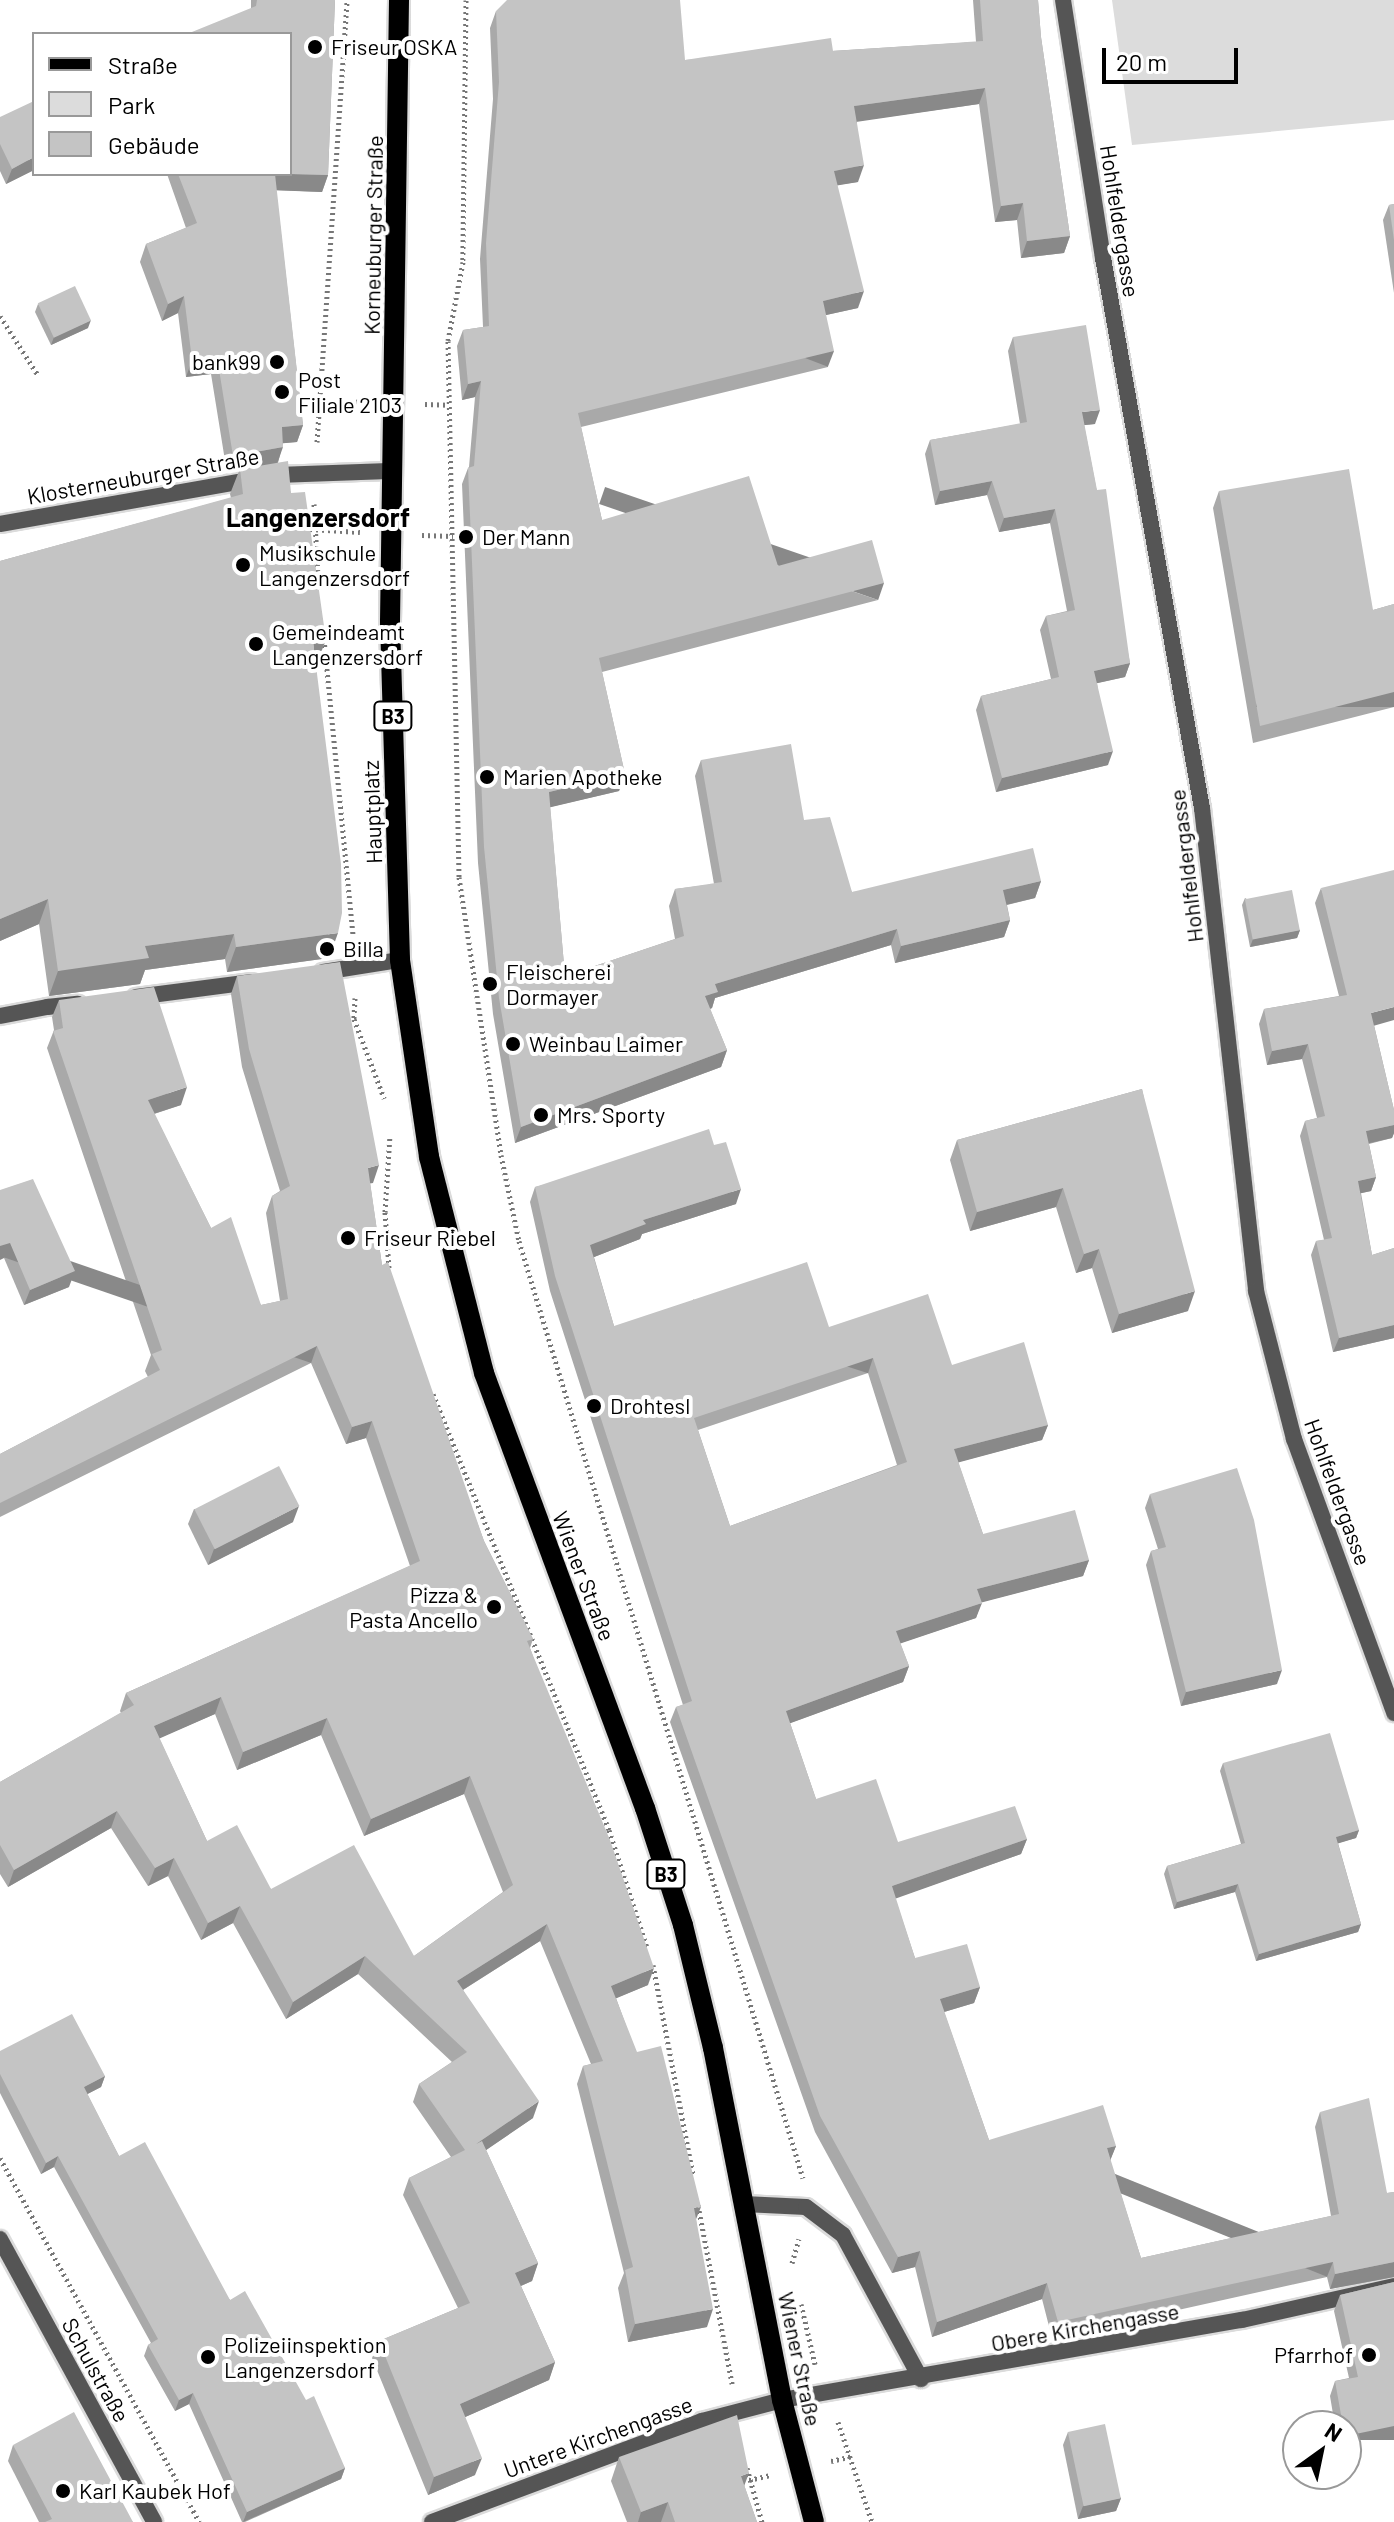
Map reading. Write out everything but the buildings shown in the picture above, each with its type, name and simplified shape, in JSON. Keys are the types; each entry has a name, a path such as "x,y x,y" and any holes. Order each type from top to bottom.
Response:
{"main road":[{"name":"Korneuburger Straße","path":"389,471 399,0"},
{"name":"Hauptplatz","path":"389,471 400,960"},
{"name":"Wiener Straße","path":"400,960 429,1157 459,1288 494,1401 645,1808 683,1925 744,2204 782,2400 814,2522"}],"street":[{"name":"Hohlfeldergasse","path":"1063,0 1103,258 1202,808 1256,1291 1294,1439 1394,1713"},
{"name":"Klosterneuburger Straße","path":"0,524 277,475 389,471"},
{"path":"302,975 400,960"},
{"path":"123,998 274,979"},
{"path":"0,1016 93,1002"},
{"path":"744,2204 806,2207 843,2235 921,2379"},
{"name":"Schulstraße","path":"0,2239 154,2522"},
{"name":"Obere Kirchengasse","path":"782,2400 921,2379 1394,2286"},
{"name":"Untere Kirchengasse","path":"432,2522 737,2412 782,2400"}],"path":[{"path":"317,445 347,0"},
{"path":"466,0 463,262 448,341 459,877 516,1227 738,1977 801,2159 806,2207 791,2259 794,2274"},
{"path":"0,316 38,375"},
{"path":"297,526 313,530 320,608"},
{"path":"322,623 357,967 354,1019 386,1106"},
{"path":"390,1271 385,1212 391,1129"},
{"path":"428,1382 609,1830 653,1967 694,2182"},
{"path":"0,2158 199,2522"},
{"path":"697,2197 737,2412 762,2522"},
{"path":"798,2289 825,2394 853,2456 872,2522"}],"green space":[{"path":"1112,0 1394,0 1394,120 1132,145"}],"place":[{"name":"Friseur OSKA","path":"315,47"},
{"name":"bank99","path":"277,362"},
{"name":"Post Filiale 2103","path":"282,392"},
{"name":"Der Mann","path":"466,537"},
{"name":"Musikschule Langenzersdorf","path":"243,565"},
{"name":"Gemeindeamt Langenzersdorf","path":"256,644"},
{"name":"Marien Apotheke","path":"487,777"},
{"name":"Billa","path":"327,949"},
{"name":"Fleischerei Dormayer","path":"490,984"},
{"name":"Weinbau Laimer","path":"513,1044"},
{"name":"Mrs. Sporty","path":"541,1115"},
{"name":"Friseur Riebel","path":"348,1238"},
{"name":"Drohtesl","path":"594,1406"},
{"name":"Pizza & Pasta Ancello","path":"494,1607"},
{"name":"Pfarrhof","path":"1369,2355"},
{"name":"Polizeiinspektion Langenzersdorf","path":"208,2357"},
{"name":"Karl Kaubek Hof","path":"63,2491"}],"district":[{"name":"Langenzersdorf","path":"318,517"}]}
